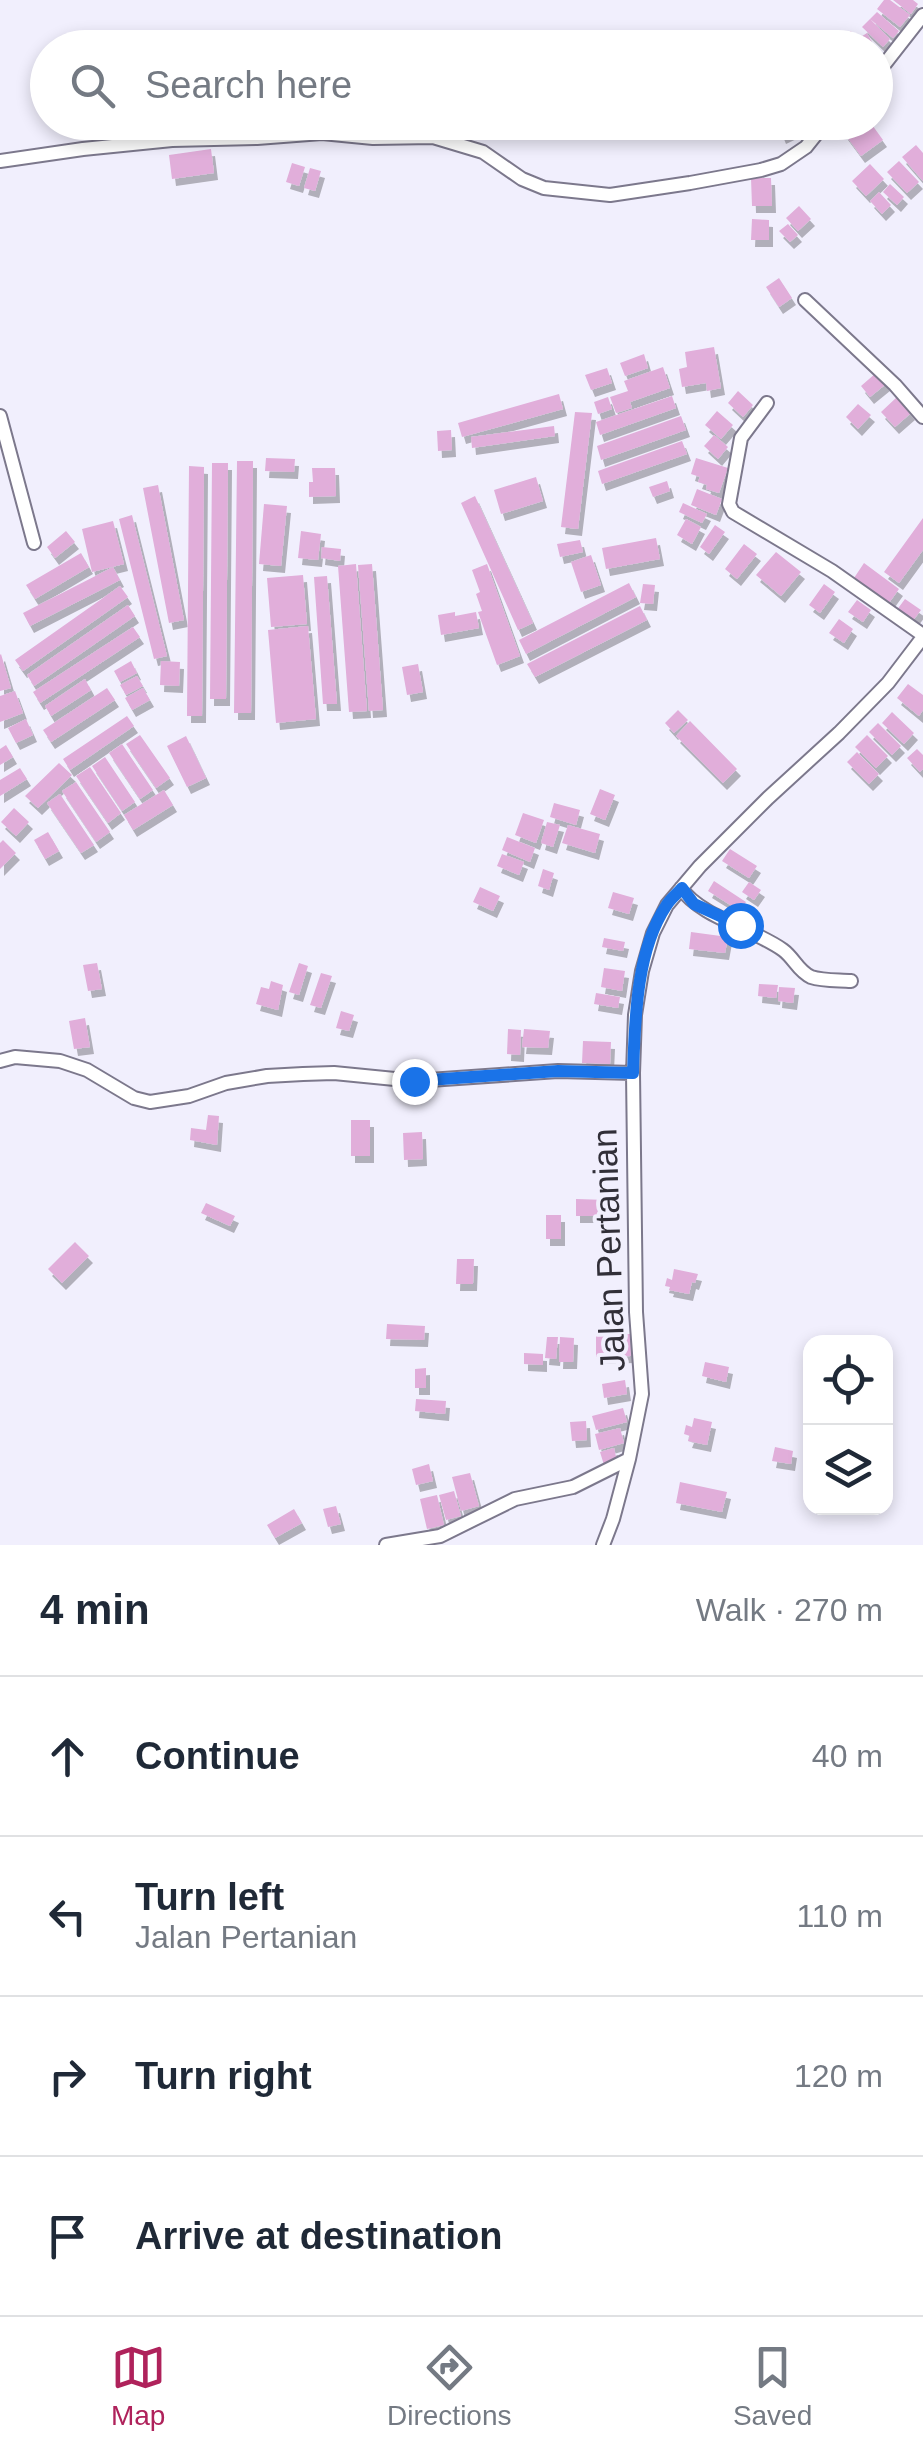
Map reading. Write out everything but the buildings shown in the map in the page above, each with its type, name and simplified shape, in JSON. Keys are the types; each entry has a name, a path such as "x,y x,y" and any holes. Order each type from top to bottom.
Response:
{"street":[{"path":"893,53 923,15"},
{"path":"0,161 172,140"},
{"path":"444,140 483,152 522,179 544,188 610,194 725,177 781,164 812,140"},
{"path":"805,300 923,417"},
{"path":"767,403 741,438 729,504 733,512 832,571 923,636"},
{"path":"0,416 34,543"},
{"name":"Jalan Pertanian","path":"603,1545 630,1459 642,1394 636,1294 633,1073 635,1015 653,932 666,905 768,798 888,684 923,636"},
{"path":"682,888 694,904 782,949 806,974 851,981"},
{"path":"0,1060 60,1061 87,1070 134,1098 150,1102 189,1096 226,1083 285,1075 334,1073 414,1081 558,1071 633,1073"},
{"path":"386,1545 440,1536 515,1499 573,1487 630,1459"}],"route":[{"path":"414,1081 558,1071 633,1073 635,1015 642,971 666,905 682,888 694,904 740,925"}]}
